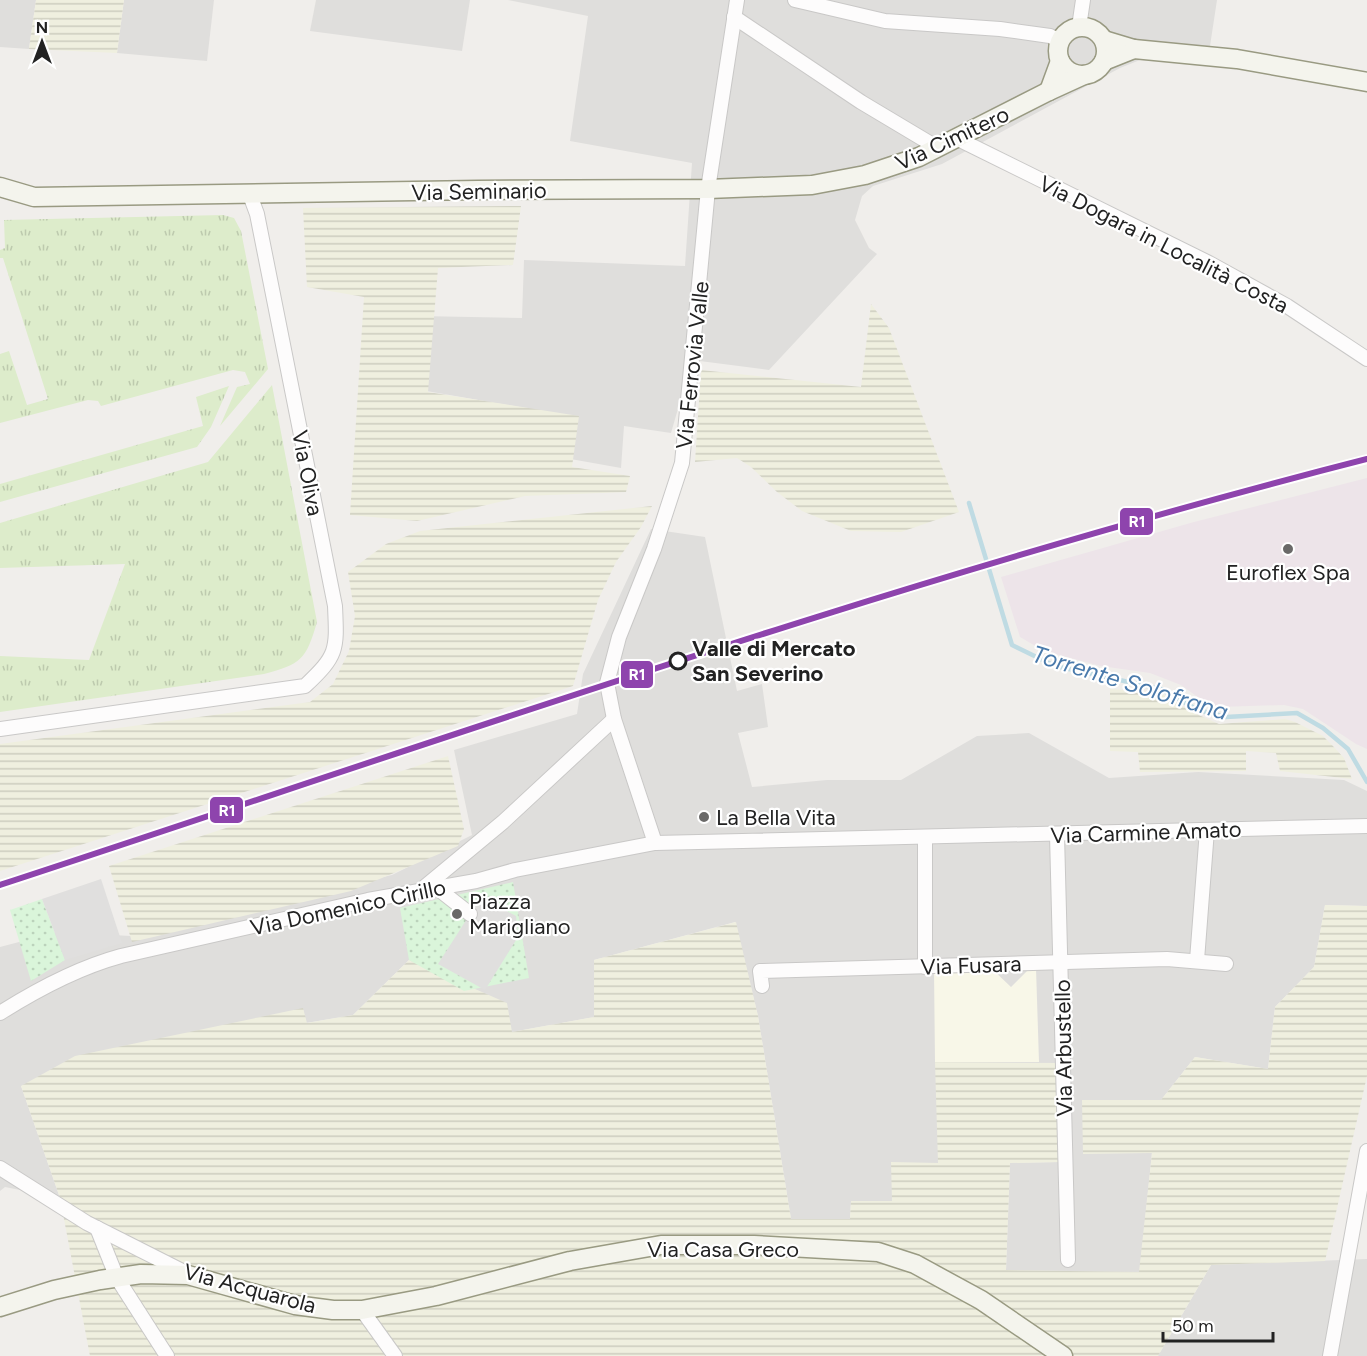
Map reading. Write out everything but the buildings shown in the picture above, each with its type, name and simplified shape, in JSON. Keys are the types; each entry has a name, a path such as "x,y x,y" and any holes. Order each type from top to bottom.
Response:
{"main road":[{"path":"1049,92 1058,72 1060,41 1071,30 1078,27"},
{"name":"Via Cimitero","path":"1078,27 1093,30 1104,40 1134,49 1237,59 1367,82"},
{"path":"1104,40 1106,54 1104,61"},
{"name":"Via Cimitero","path":"708,189 812,185 865,175 920,157 1096,71 1104,61 1134,49"},
{"path":"1060,61 1070,72 1084,75"},
{"path":"0,187 34,197 250,195"},
{"name":"Via Seminario","path":"250,195 478,190 708,189"},
{"name":"Via Casa Greco","path":"362,1310 436,1296 570,1261 661,1245 754,1245 878,1252 915,1264 981,1300 1063,1356"},
{"path":"0,1307 54,1290 117,1278 141,1274 188,1275"},
{"name":"Via Acquarola","path":"188,1275 295,1305 333,1310 362,1310"}],"street":[{"name":"Via Ferrovia Valle","path":"655,843 614,719 607,683 613,656 654,549 682,463 708,189 736,0"},
{"path":"795,0 885,21 1000,29 1050,36 1060,41"},
{"path":"1078,27 1083,0"},
{"path":"734,17 861,102 938,148"},
{"name":"Via Dogara in Località Costa","path":"956,138 1209,263 1287,306 1367,358"},
{"name":"Via Oliva","path":"0,729 305,686 322,670 337,646 335,606 257,214 250,195"},
{"path":"420,891 503,822 614,719"},
{"name":"Via Carmine Amato","path":"924,838 1367,826"},
{"path":"1197,960 1207,830"},
{"name":"Via Arbustello","path":"1057,835 1068,1260"},
{"path":"924,838 925,967"},
{"name":"Via Domenico Cirillo","path":"0,1013 64,977 94,964 368,900 655,843 924,838"},
{"path":"437,888 470,914"},
{"name":"Via Fusara","path":"762,986 760,971 1061,961 1197,960 1226,964"},
{"path":"1330,1356 1367,1151"},
{"name":"Via Acquarola","path":"0,1168 97,1228 188,1275"},
{"path":"97,1228 117,1278 167,1356"},
{"path":"362,1310 394,1356"}],"shaded area":[{"path":"0,0 36,0 29,49 0,47"},
{"path":"124,0 214,0 207,61 117,53"},
{"path":"316,0 470,0 462,51 310,31"},
{"path":"508,0 1217,0 1210,46 1195,61 1140,60 1120,68 942,164 873,186 862,196 855,220 869,248 877,254 769,370 692,360 671,433 624,426 621,468 565,458 571,416 415,389 419,316 522,318 524,260 685,266 692,163 570,141 588,16"},
{"path":"1367,478 1367,749 1303,709 1284,705 1218,707 1199,698 1181,685 1150,673 1101,666 1044,651 1020,637 1001,577 1194,522"},
{"path":"651,529 705,537 737,691 762,684 768,727 738,733 752,787 827,780 901,780 977,736 1029,733 1109,778 1198,772 1344,780 1367,791 1367,906 1325,905 1314,967 1275,1007 1268,1069 1195,1057 1161,1100 1152,1152 1140,1272 1006,1270 1010,1163 1060,1162 938,1163 892,1201 851,1201 850,1219 791,1219 758,1016 735,922 594,960 594,1017 512,1032 409,960 353,1015 306,1023 303,1009 21,1086 60,1198 5,1187 0,1191 0,947 57,932 131,936 392,875 472,835 454,750 577,714 583,674"},
{"path":"101,879 122,943 65,960 42,899"},
{"path":"481,897 516,916 518,937 485,990 438,964"},
{"path":"991,968 1011,987 1030,968 1036,968 1039,1062 935,1062 934,970"},
{"path":"1367,1259 1367,1356 1158,1356 1211,1265"}],"green space":[{"path":"36,0 124,0 117,53 29,49"},
{"path":"521,206 513,265 438,268 428,392 579,416 572,467 630,476 626,492 525,496 417,521 350,515 364,297 307,287 303,208"},
{"path":"223,215 234,218 241,231 268,369 220,426 237,387 250,384 245,372 233,370 101,406 98,401 88,400 0,423 0,354 9,351 27,405 48,399 3,258 0,258 0,250 5,248 4,220"},
{"path":"871,304 889,328 959,512 901,532 851,531 802,511 777,492 751,467 737,458 695,462 701,370 861,387"},
{"path":"272,385 317,622 305,653 294,663 264,674 0,712 0,656 89,660 125,564 0,568 0,523 208,462"},
{"path":"229,386 211,427 197,447 0,502 0,484 203,426 196,397"},
{"path":"652,506 641,527 616,562 598,600 573,686 0,871 0,744 310,702 333,684 349,651 355,616 348,572 386,544 420,531"},
{"path":"1110,689 1158,692 1194,713 1219,724 1285,719 1295,722 1323,736 1332,745 1344,758 1352,779 1280,771 1276,753 1246,751 1246,771 1140,772 1138,752 1110,751"},
{"path":"448,756 464,829 458,846 351,891 132,942 109,866"},
{"path":"513,882 529,978 464,991 409,960 400,908"},
{"path":"42,899 65,960 31,981 10,910"},
{"path":"1325,905 1367,906 1367,1076 1325,1261 1211,1265 1158,1356 90,1356 60,1198 21,1086 75,1056 303,1008 307,1023 353,1015 409,960 507,1003 512,1032 594,1017 594,960 736,922 758,1016 791,1219 850,1219 851,1201 892,1201 891,1162 938,1163 935,1062 1058,1063 1060,1162 1010,1163 1006,1270 1139,1272 1152,1153 1083,1154 1082,1100 1161,1100 1195,1057 1268,1069 1275,1007 1314,967"}],"waterway":[{"name":"Torrente Solofrana","path":"969,503 1012,645 1055,666 1161,689 1198,710 1226,717 1297,713 1323,728 1348,749 1367,782"}],"transit line":[{"name":"R1","path":"0,885 680,660 851,606 1022,554 1367,459"}],"place":[{"name":"Euroflex Spa","path":"1288,549"},
{"name":"Valle di Mercato San Severino","path":"678,661"},
{"name":"La Bella Vita","path":"704,817"},
{"name":"Piazza Marigliano","path":"457,914"}]}
